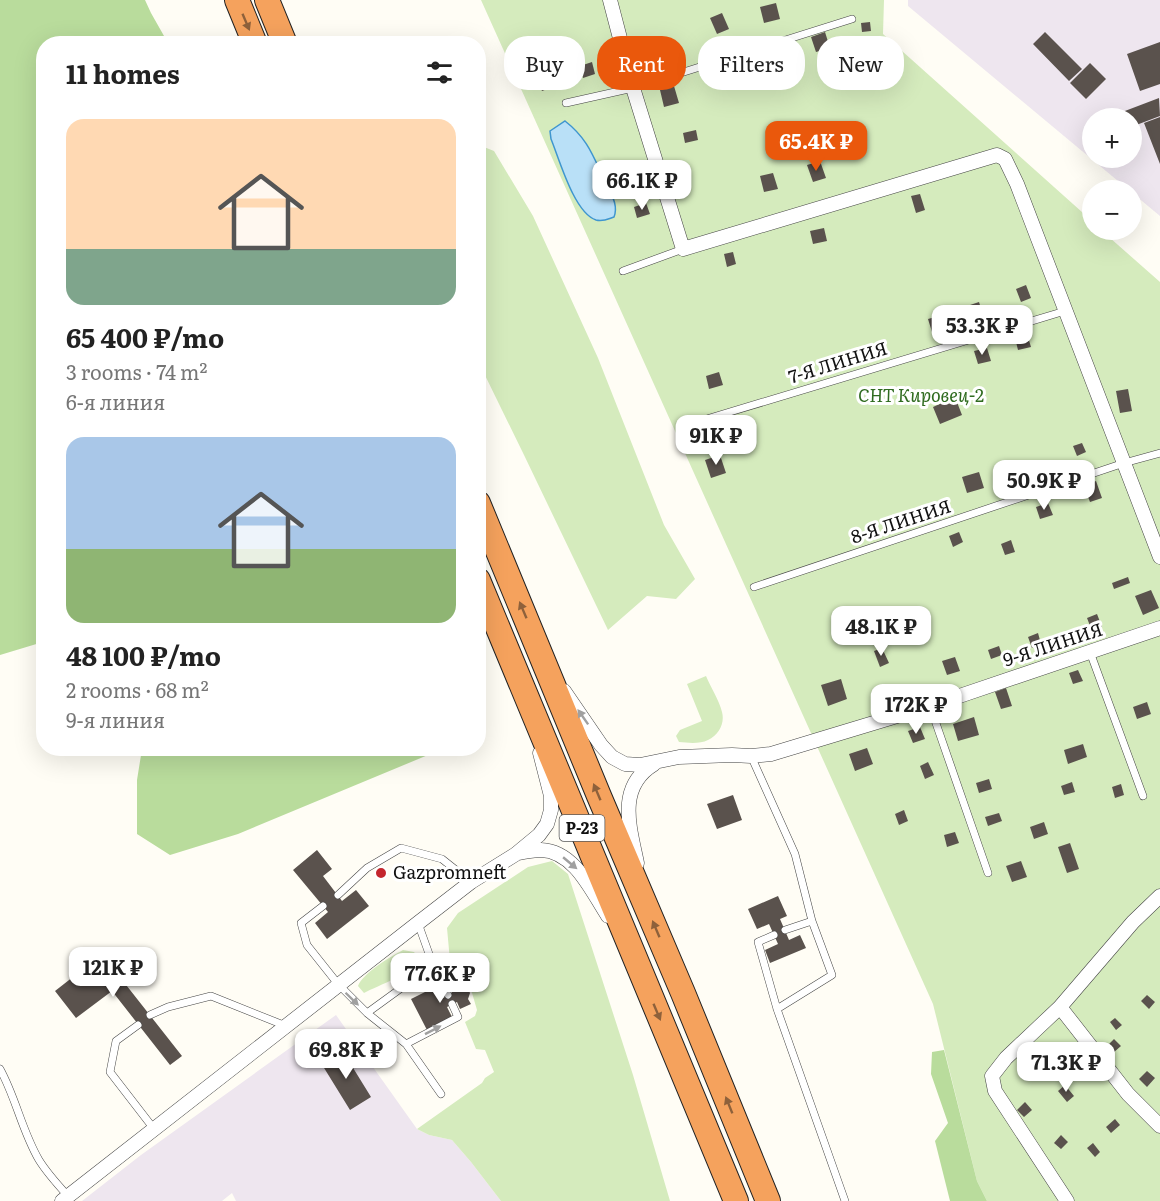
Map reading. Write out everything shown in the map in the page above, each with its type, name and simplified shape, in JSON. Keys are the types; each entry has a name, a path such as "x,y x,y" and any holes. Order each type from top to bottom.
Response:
{"highway":[{"path":"237,0 252,36"},
{"path":"267,0 282,36"},
{"name":"Р-23","path":"486,522 768,1201"},
{"name":"Р-23","path":"486,599 736,1201"}],"street":[{"path":"610,0 619,36"},
{"path":"634,90 683,249 997,155 1005,159 1017,184 1160,557"},
{"name":"9-Я ЛИНИЯ","path":"545,664 612,758 625,764 639,765 679,757 771,754 930,706 1160,628"},
{"path":"65,1199 418,922 471,882 516,854 539,835 547,824 551,810 551,796 528,699"},
{"path":"645,904 628,822 628,801 631,790 643,771 661,760"},
{"path":"516,854 542,850 564,857 578,870 634,958"},
{"path":"1067,1201 995,1091 992,1076 1005,1058 1060,1007 1133,922 1160,896"},
{"path":"1060,1007 1128,1094 1160,1126"}],"lane":[{"path":"686,71 852,19"},
{"path":"566,103 624,90"},
{"path":"622,271 683,249"},
{"name":"7-Я ЛИНИЯ","path":"690,424 1065,310"},
{"name":"8-Я ЛИНИЯ","path":"754,587 1160,453"},
{"path":"1090,652 1143,796"},
{"path":"930,706 988,873"},
{"path":"751,756 795,854 813,921 832,975 777,1009"},
{"path":"338,895 368,868 401,848 442,859 471,882"},
{"path":"323,906 301,923 307,945 338,984 367,1013 406,1044 441,1094"},
{"path":"785,930 813,921"},
{"path":"418,922 433,965 448,995"},
{"path":"774,935 758,942 777,1009 845,1201"},
{"path":"367,1013 433,965"},
{"path":"150,1015 168,1007 211,996 285,1026"},
{"path":"406,1044 458,1017 452,1004"},
{"path":"138,1024 116,1041 110,1072 154,1129"},
{"path":"0,1070 39,1159 65,1199"}],"shaded area":[{"path":"908,0 1160,0 1160,216 1142,201 1142,180 1117,180 1102,168 1142,168 1142,108 1082,108 1082,151 908,6"},
{"path":"336,1015 417,1129 429,1135 452,1140 501,1201 236,1201 232,1193 222,1201 82,1201 141,1155"}],"green space":[{"path":"0,0 145,0 164,36 36,36 36,644 0,655"},
{"name":"СНТ Кировец-2","path":"481,0 884,0 883,34 885,36 817,36 817,90 904,90 904,53 1082,212 1082,240 1112,240 1160,282 1160,1201 987,1201 977,1181 933,1004 522,90 585,90 585,36 504,36 504,51"},
{"path":"486,148 494,151 533,216 598,358 664,525 695,579 676,599 647,596 608,630 486,377"},
{"path":"706,676 722,712 723,720 720,728 712,738 705,741 679,742 676,736 680,730 702,721 687,684"},
{"path":"141,756 426,756 238,834 170,855 137,834 137,780"},
{"path":"552,861 568,874 633,1075 670,1201 501,1201 452,1140 429,1135 417,1129 494,1072 485,1050 476,1049 465,1022 475,1016 477,1010 470,986 450,961 447,928 458,913 528,867"},
{"path":"403,950 414,952 419,959 410,970 364,993 358,986 365,976"},
{"path":"944,1050 977,1181 987,1201 950,1201 935,1141 948,1123 931,1074 932,1052"}],"water":[{"path":"565,121 585,141 593,156 613,199 614,217 596,220 588,215 574,196 551,139 550,131"}],"building":[{"path":"776,3 780,19 764,23 760,7"},
{"path":"722,13 729,29 717,34 710,18"},
{"path":"870,22 871,31 862,32 861,23"},
{"path":"825,32 826,36 817,36 817,52 816,52 811,37"},
{"path":"1045,32 1082,69 1069,81 1033,44"},
{"path":"1160,42 1160,84 1140,91 1127,54"},
{"path":"592,62 595,74 585,77 585,64"},
{"path":"1090,63 1106,79 1086,99 1070,83"},
{"path":"660,90 675,90 679,103 664,107"},
{"path":"1159,98 1160,116 1142,123 1142,108 1133,108"},
{"path":"1160,117 1160,164 1144,123"},
{"path":"696,130 698,140 685,143 683,133"},
{"path":"820,161 826,178 813,182 807,165"},
{"path":"773,173 778,189 764,192 760,176"},
{"path":"920,194 925,210 916,213 911,196"},
{"path":"646,203 650,214 637,218 634,207"},
{"path":"824,228 827,241 813,244 810,231"},
{"path":"733,252 736,264 727,267 724,254"},
{"path":"1026,285 1031,298 1021,302 1016,289"},
{"path":"979,302 984,318 972,321 967,306"},
{"path":"942,315 946,328 932,332 928,319"},
{"path":"1027,334 1031,347 1018,350 1015,338"},
{"path":"987,348 991,361 978,364 974,351"},
{"path":"719,372 723,385 709,389 706,376"},
{"path":"1128,389 1132,411 1120,413 1116,391"},
{"path":"955,397 962,415 940,424 933,407"},
{"path":"1082,443 1086,452 1077,456 1073,446"},
{"path":"720,455 726,473 711,478 705,460"},
{"path":"1032,460 1036,471 1024,475 1020,464"},
{"path":"979,472 984,488 967,493 962,477"},
{"path":"1096,481 1102,498 1090,502 1084,486"},
{"path":"1048,503 1053,515 1040,519 1036,507"},
{"path":"959,532 963,542 953,547 949,536"},
{"path":"1011,540 1015,552 1005,555 1001,544"},
{"path":"1128,577 1130,583 1114,589 1112,583"},
{"path":"1151,590 1159,608 1143,615 1135,596"},
{"path":"1097,614 1102,627 1092,631 1087,618"},
{"path":"1038,633 1041,644 1032,648 1028,637"},
{"path":"999,646 1002,655 991,659 988,650"},
{"path":"882,648 889,663 880,667 874,651"},
{"path":"955,657 960,671 947,675 942,661"},
{"path":"1078,670 1083,681 1073,684 1069,673"},
{"path":"841,679 847,699 828,706 821,685"},
{"path":"1006,688 1012,706 1001,709 995,692"},
{"path":"1147,702 1151,714 1137,719 1133,707"},
{"path":"974,717 979,735 958,741 953,724"},
{"path":"920,727 925,739 913,743 908,731"},
{"path":"1083,744 1087,757 1068,764 1064,750"},
{"path":"867,748 873,764 855,771 849,754"},
{"path":"928,762 934,775 925,779 920,766"},
{"path":"989,779 992,789 979,793 976,783"},
{"path":"1072,782 1075,792 1064,795 1061,786"},
{"path":"1121,784 1124,795 1115,798 1112,787"},
{"path":"733,795 742,820 717,829 707,804"},
{"path":"904,810 908,821 899,825 895,814"},
{"path":"999,813 1002,821 988,826 985,817"},
{"path":"1044,822 1048,834 1034,839 1030,827"},
{"path":"955,832 959,843 947,847 944,835"},
{"path":"1070,843 1079,869 1067,873 1058,847"},
{"path":"317,850 332,869 323,876 342,901 356,890 369,906 327,939 315,923 328,912 293,870"},
{"path":"1021,861 1027,877 1012,882 1006,866"},
{"path":"778,896 787,916 780,919 789,940 800,935 806,948 770,963 765,950 778,944 769,924 757,929 748,909"},
{"path":"110,948 132,975 123,981 182,1056 170,1065 112,991 76,1018 55,991"},
{"path":"459,979 461,984 467,986 470,993 468,999 471,1004 460,1009 457,1002 447,1007 452,1017 427,1030 411,999 437,986 443,998 452,993 448,984"},
{"path":"1147,995 1155,1002 1149,1009 1141,1001"},
{"path":"1115,1018 1122,1025 1116,1030 1110,1022"},
{"path":"1114,1039 1121,1046 1113,1053 1107,1046"},
{"path":"342,1050 371,1097 350,1110 321,1063"},
{"path":"1147,1071 1155,1078 1147,1087 1139,1079"},
{"path":"1065,1085 1074,1096 1067,1102 1058,1091"},
{"path":"1025,1102 1032,1110 1024,1117 1017,1110"},
{"path":"1115,1119 1120,1125 1111,1133 1106,1127"},
{"path":"1061,1135 1068,1142 1061,1149 1054,1143"},
{"path":"1093,1143 1100,1152 1095,1157 1087,1148"}],"place":[{"name":"Gazpromneft","path":"381,873"}]}
